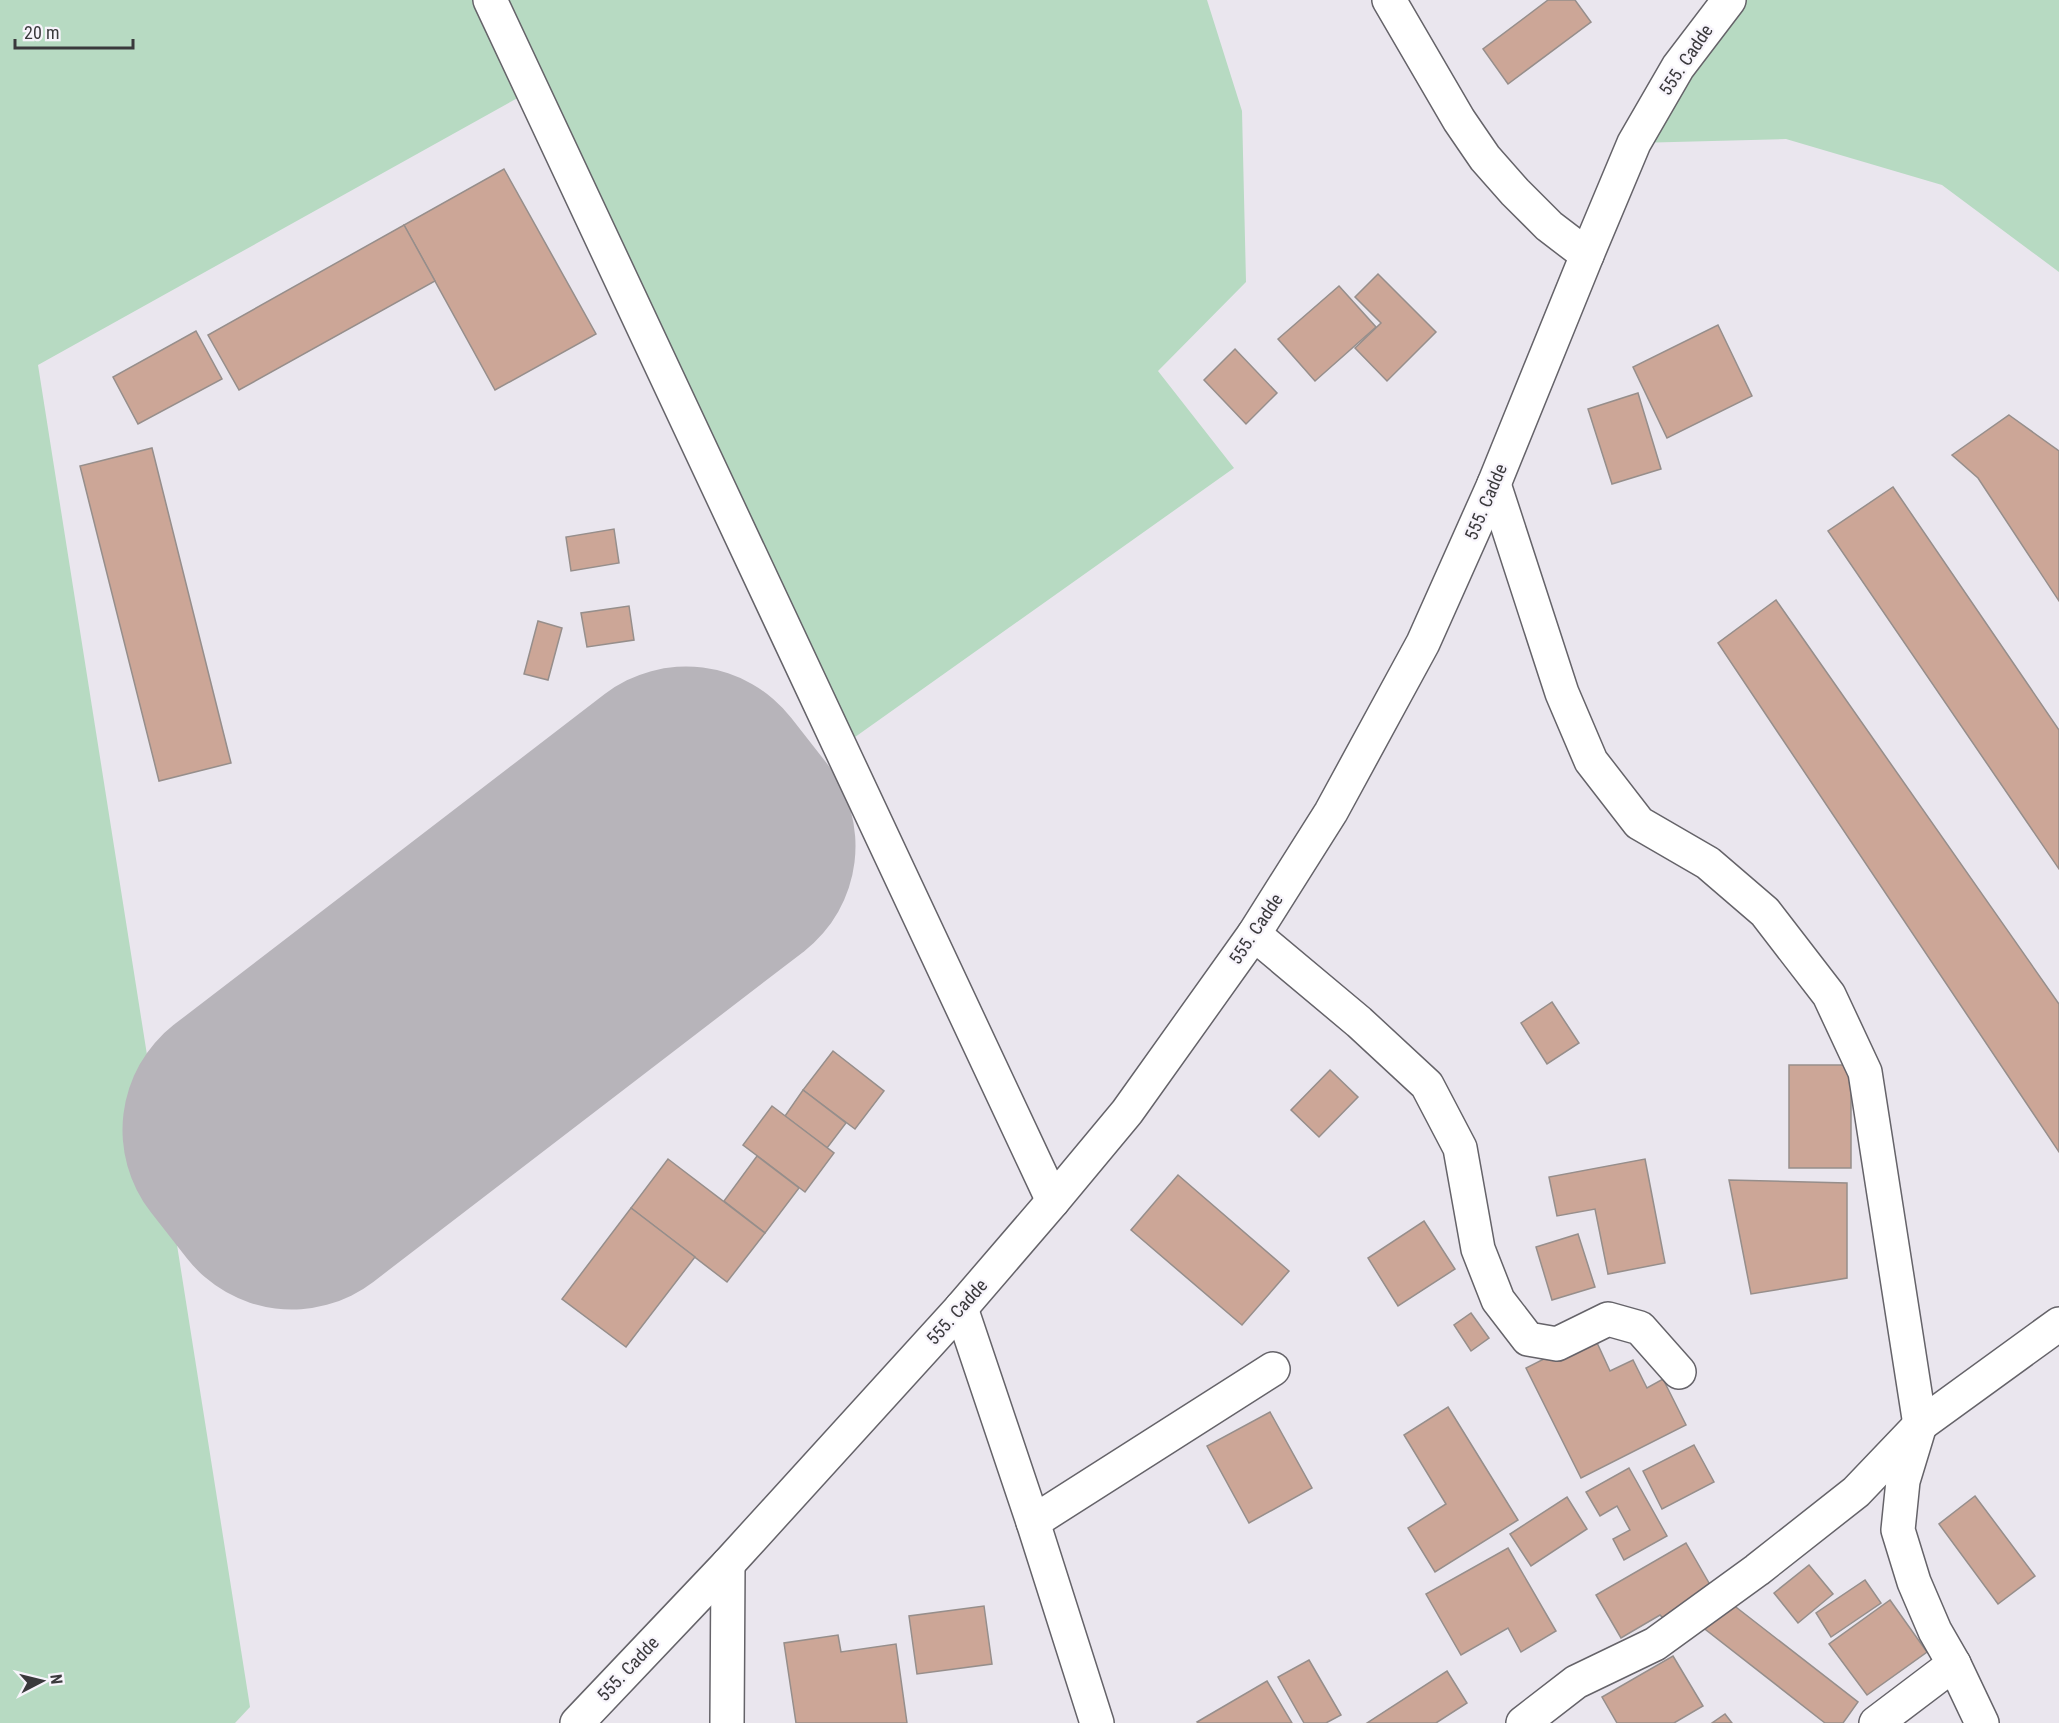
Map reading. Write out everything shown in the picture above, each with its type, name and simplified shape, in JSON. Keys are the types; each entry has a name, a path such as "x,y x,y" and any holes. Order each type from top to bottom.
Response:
{"street":[{"path":"490,0 1053,1201"},
{"path":"1389,0 1459,120 1485,158 1549,225 1587,255"},
{"name":"555. Cadde","path":"578,1723 728,1564 961,1308 1053,1201 1127,1112 1254,934 1331,813 1423,643 1494,484 1635,142 1678,67 1729,0"},
{"path":"1494,484 1562,693 1591,761 1639,823 1708,863 1765,912 1829,995 1865,1072 1920,1425 1903,1481 1898,1530 1918,1592 1935,1631 1954,1664 1982,1723"},
{"path":"1254,934 1359,1022 1427,1084 1460,1148 1478,1249 1498,1300 1528,1339 1557,1344 1608,1319 1640,1328 1679,1372"},
{"path":"961,1308 1097,1723"},
{"path":"1523,1723 1576,1682 1655,1644 1757,1570 1856,1492 1920,1425 2059,1324"},
{"path":"1033,1522 1274,1368"},
{"path":"727,1723 728,1564"},
{"path":"1876,1723 1954,1664"}],"green space":[{"path":"0,0 1207,0 1242,111 1246,282 1158,371 1234,468 841,747 532,90 38,365 250,1707 235,1723 0,1723"},
{"path":"1729,0 2059,0 2059,272 1942,185 1786,139 1635,143"}],"building":[{"path":"1548,0 1575,0 1591,22 1508,84 1483,49"},
{"path":"504,169 596,334 495,390 404,225"},
{"path":"404,225 435,281 239,390 208,335"},
{"path":"1378,274 1436,332 1387,381 1355,348 1381,323 1355,297"},
{"path":"1339,286 1376,327 1315,381 1278,339"},
{"path":"1718,325 1752,396 1667,438 1633,367"},
{"path":"196,331 222,379 138,424 113,377"},
{"path":"1235,349 1277,393 1246,424 1204,380"},
{"path":"1638,393 1661,469 1612,484 1588,409"},
{"path":"2009,415 2059,451 2059,601 1978,478 1952,455"},
{"path":"152,448 231,763 159,781 80,466"},
{"path":"1893,487 2059,730 2059,869 1828,531"},
{"path":"614,529 619,563 571,571 566,537"},
{"path":"1776,600 2059,1004 2059,1152 1718,643"},
{"path":"629,606 634,640 587,647 581,613"},
{"path":"538,621 562,628 548,680 524,674"},
{"path":"1552,1002 1579,1043 1547,1064 1521,1023"},
{"path":"833,1051 884,1091 855,1129 803,1090"},
{"path":"1789,1065 1851,1065 1851,1168 1789,1168"},
{"path":"1330,1070 1358,1097 1319,1137 1291,1110"},
{"path":"803,1090 846,1123 827,1148 785,1116"},
{"path":"772,1106 834,1153 805,1192 743,1145"},
{"path":"757,1156 799,1188 765,1233 724,1201"},
{"path":"668,1159 765,1233 727,1282 631,1208"},
{"path":"1645,1159 1665,1263 1608,1274 1595,1209 1557,1216 1549,1177"},
{"path":"1178,1175 1289,1271 1242,1325 1131,1230"},
{"path":"1729,1180 1847,1183 1847,1278 1751,1294"},
{"path":"631,1208 695,1257 626,1347 562,1299"},
{"path":"1424,1221 1455,1269 1398,1306 1368,1258"},
{"path":"1578,1234 1595,1287 1552,1300 1536,1247"},
{"path":"1471,1313 1489,1338 1471,1351 1454,1325"},
{"path":"1593,1334 1610,1371 1633,1360 1647,1388 1663,1379 1686,1425 1581,1478 1526,1368"},
{"path":"1448,1407 1518,1520 1435,1572 1408,1528 1446,1504 1404,1435"},
{"path":"1270,1412 1312,1488 1249,1523 1207,1446"},
{"path":"1694,1445 1714,1482 1662,1509 1643,1471"},
{"path":"1629,1468 1667,1536 1624,1560 1613,1539 1630,1530 1617,1506 1600,1516 1586,1492"},
{"path":"1975,1496 2035,1576 1998,1604 1939,1524"},
{"path":"1567,1497 1587,1529 1531,1566 1510,1534"},
{"path":"1686,1543 1713,1590 1663,1618 1660,1615 1621,1638 1596,1595"},
{"path":"1508,1548 1556,1631 1521,1652 1508,1628 1461,1655 1426,1594"},
{"path":"1809,1565 1833,1594 1798,1623 1774,1593"},
{"path":"1865,1580 1881,1603 1831,1637 1816,1613"},
{"path":"1890,1600 1927,1652 1867,1695 1829,1644"},
{"path":"1732,1604 1858,1702 1843,1723 1825,1723 1701,1626"},
{"path":"984,1606 992,1664 917,1674 909,1616"},
{"path":"838,1635 841,1652 896,1644 907,1723 796,1723 784,1643"},
{"path":"1673,1656 1703,1706 1674,1723 1617,1723 1602,1697"},
{"path":"1309,1660 1341,1715 1326,1723 1304,1723 1278,1677"},
{"path":"1447,1671 1467,1703 1436,1723 1367,1723"},
{"path":"1267,1681 1292,1723 1197,1722"},
{"path":"1725,1714 1732,1723 1712,1723"}],"runway":[{"path":"686,800 722,846 292,1176 256,1130 686,800"}]}
